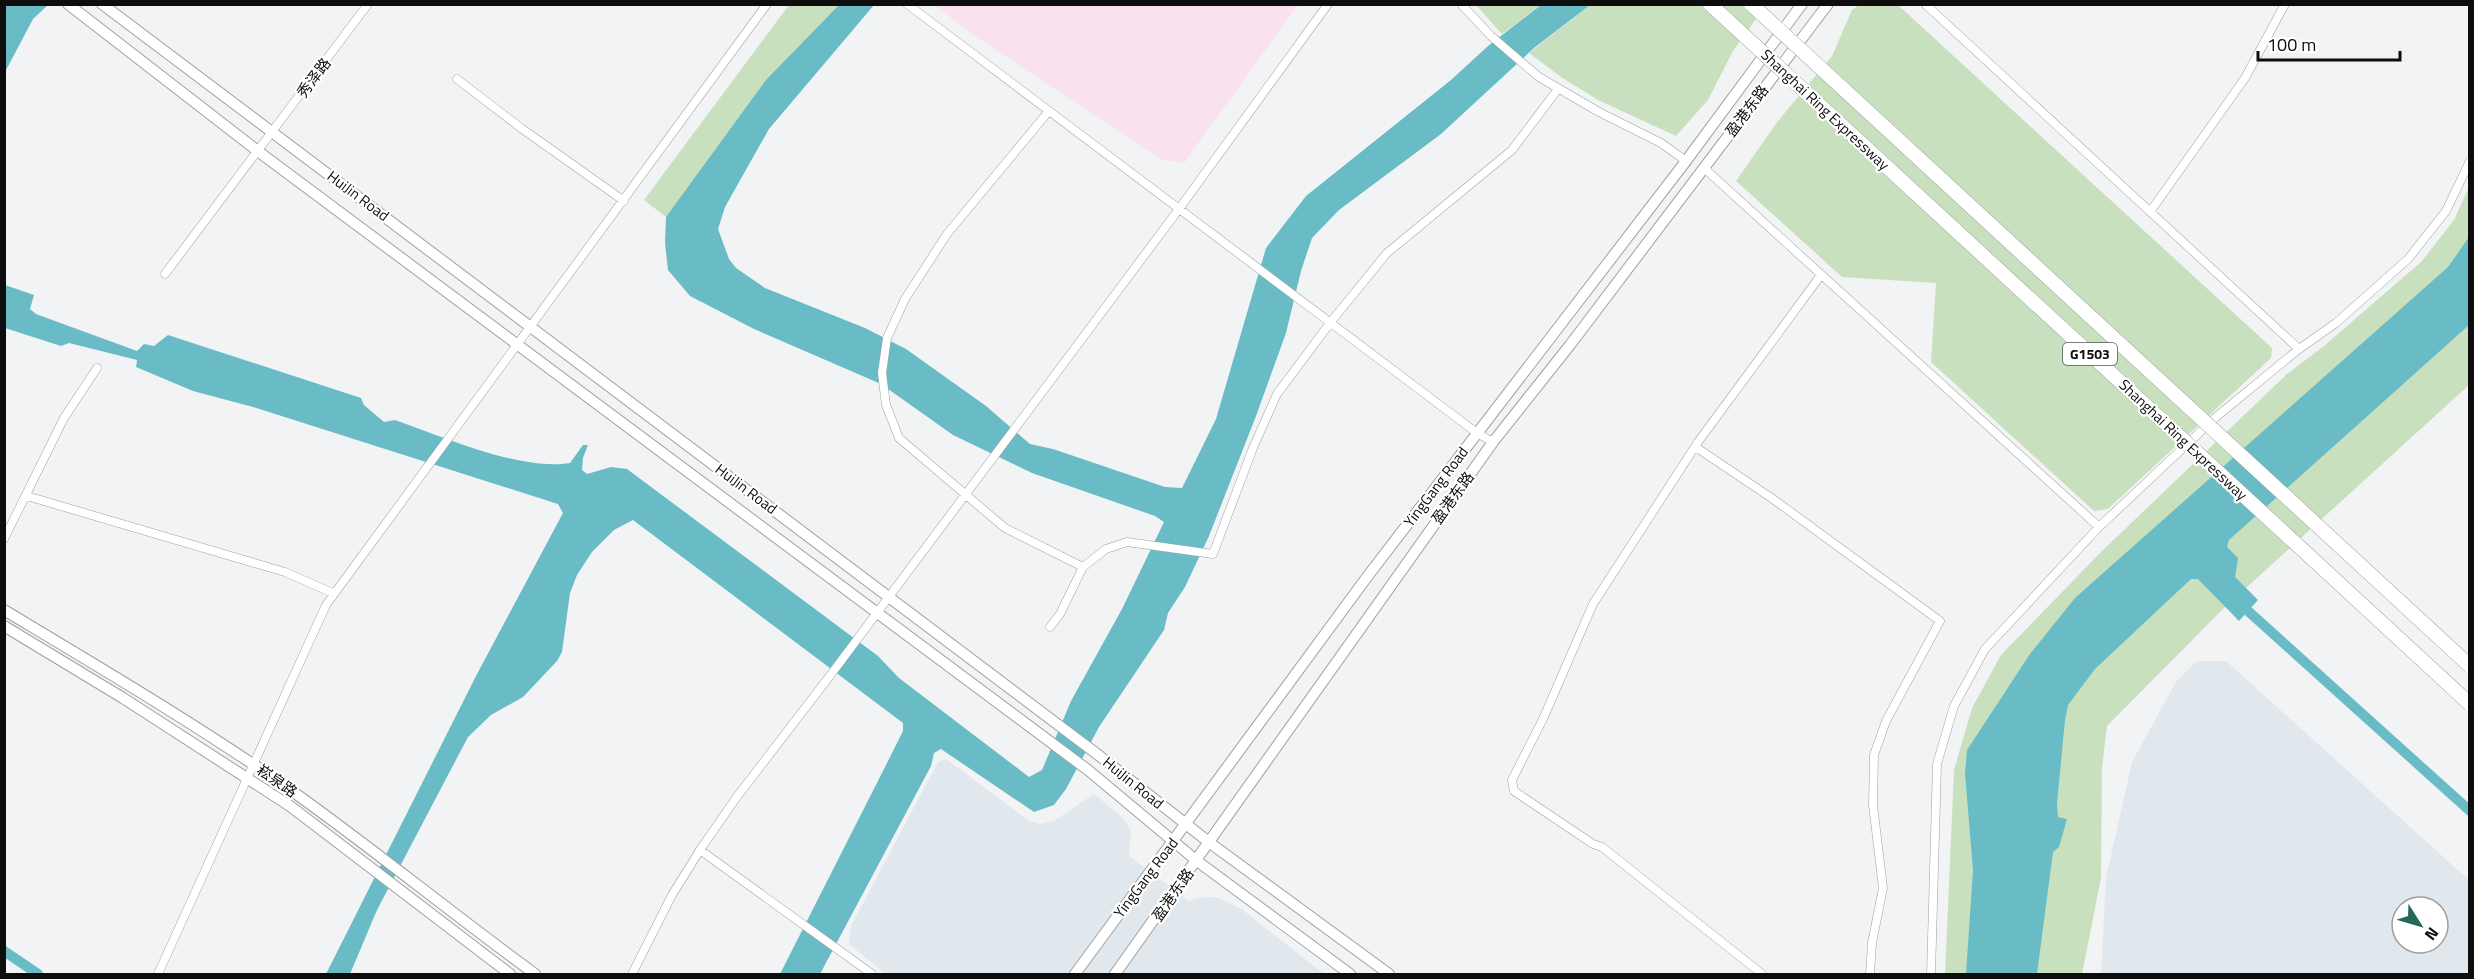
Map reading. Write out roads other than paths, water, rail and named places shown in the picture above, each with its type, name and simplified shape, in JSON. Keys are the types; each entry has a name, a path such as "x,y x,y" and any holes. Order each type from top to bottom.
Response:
{"highway":[{"name":"Shanghai Ring Expressway","path":"1710,4 2469,704"},
{"name":"Shanghai Ring Expressway","path":"1751,4 2469,666"}],"main road":[{"name":"HuiJin Road","path":"68,4 259,152 878,611 1088,770 1197,861 1350,975"},
{"name":"HuiJin Road","path":"102,4 1051,719 1186,825 1389,975"},
{"name":"YingGang Road","path":"1075,975 1360,586 1686,161 1802,4"},
{"name":"盈港东路","path":"1115,975 1493,442 1828,4"},
{"name":"崧泉路","path":"4,610 113,675 254,765 374,852 535,975"},
{"name":"崧泉路","path":"4,626 248,778 394,884 510,975"}],"street":[{"name":"秀泽路","path":"165,274 259,152 368,4"},
{"path":"158,975 316,625 333,593 532,327 767,4"},
{"path":"907,4 1493,442"},
{"path":"632,975 672,895 736,798 1179,209 1328,4"},
{"path":"1461,4 1522,65 1558,89 1645,134 1686,161"},
{"path":"1925,4 2300,349"},
{"path":"2151,212 2245,78 2285,4"},
{"path":"457,79 520,128 624,201"},
{"path":"1050,627 1060,614 1083,567 1106,549 1128,542 1213,554 1253,448 1277,394 1387,253 1493,168 1512,150 1558,89"},
{"path":"1048,111 947,234 904,299 887,338 882,373 886,405 899,438 1005,528 1083,567"},
{"path":"1931,975 1937,764 1954,706 1985,649 2099,527 2216,417 2336,323 2408,259 2446,211 2469,161"},
{"path":"1704,168 2099,527"},
{"path":"1762,975 1602,847 1593,844 1514,791 1512,780 1543,719 1593,603 1697,448 1698,442 1821,275"},
{"path":"4,539 64,418 97,368"},
{"path":"1697,448 1773,499 1940,621 1886,721 1874,755 1873,805 1883,888 1872,943 1870,975"},
{"path":"27,496 285,572 333,593"},
{"path":"700,850 872,975"}],"water":[{"path":"5,4 48,5 33,19 5,72"},
{"path":"839,5 874,5 769,129 725,207 718,229 729,259 736,268 765,288 865,328 906,349 986,406 1030,444 1053,449 1165,487 1182,488 1216,419 1266,248 1306,196 1541,5 1590,5 1534,48 1441,134 1339,210 1312,238 1301,271 1286,333 1209,536 1185,587 1168,613 1164,630 1099,727 1066,789 1054,805 1034,812 941,749 934,753 931,766 820,974 780,974 903,731 903,723 633,520 614,530 592,552 577,575 570,593 562,652 557,661 523,697 491,715 468,737 377,910 350,974 326,974 476,676 563,513 558,504 253,407 193,391 136,367 137,360 69,343 61,346 5,328 5,285 34,295 30,309 36,314 137,351 144,344 154,346 168,335 361,398 364,405 384,422 395,420 482,451 528,462 570,463 583,445 588,445 583,458 582,470 587,474 611,467 627,469 878,656 899,678 1029,777 1042,770 1071,701 1122,609 1164,522 1155,516 1032,473 953,435 881,384 754,329 690,296 668,270 665,243 666,217 766,80"},
{"path":"2469,237 2469,325 2229,540 2227,547 2238,558 2235,577 2258,600 2239,621 2198,579 2191,579 2095,669 2068,705 2057,804 2058,817 2067,819 2059,847 2053,852 2037,974 1966,974 1973,870 1965,774 1967,750 2030,654 2075,598 2448,267"}],"waterway":[{"path":"2238,602 2470,811"},
{"path":"4,951 38,974"}]}
